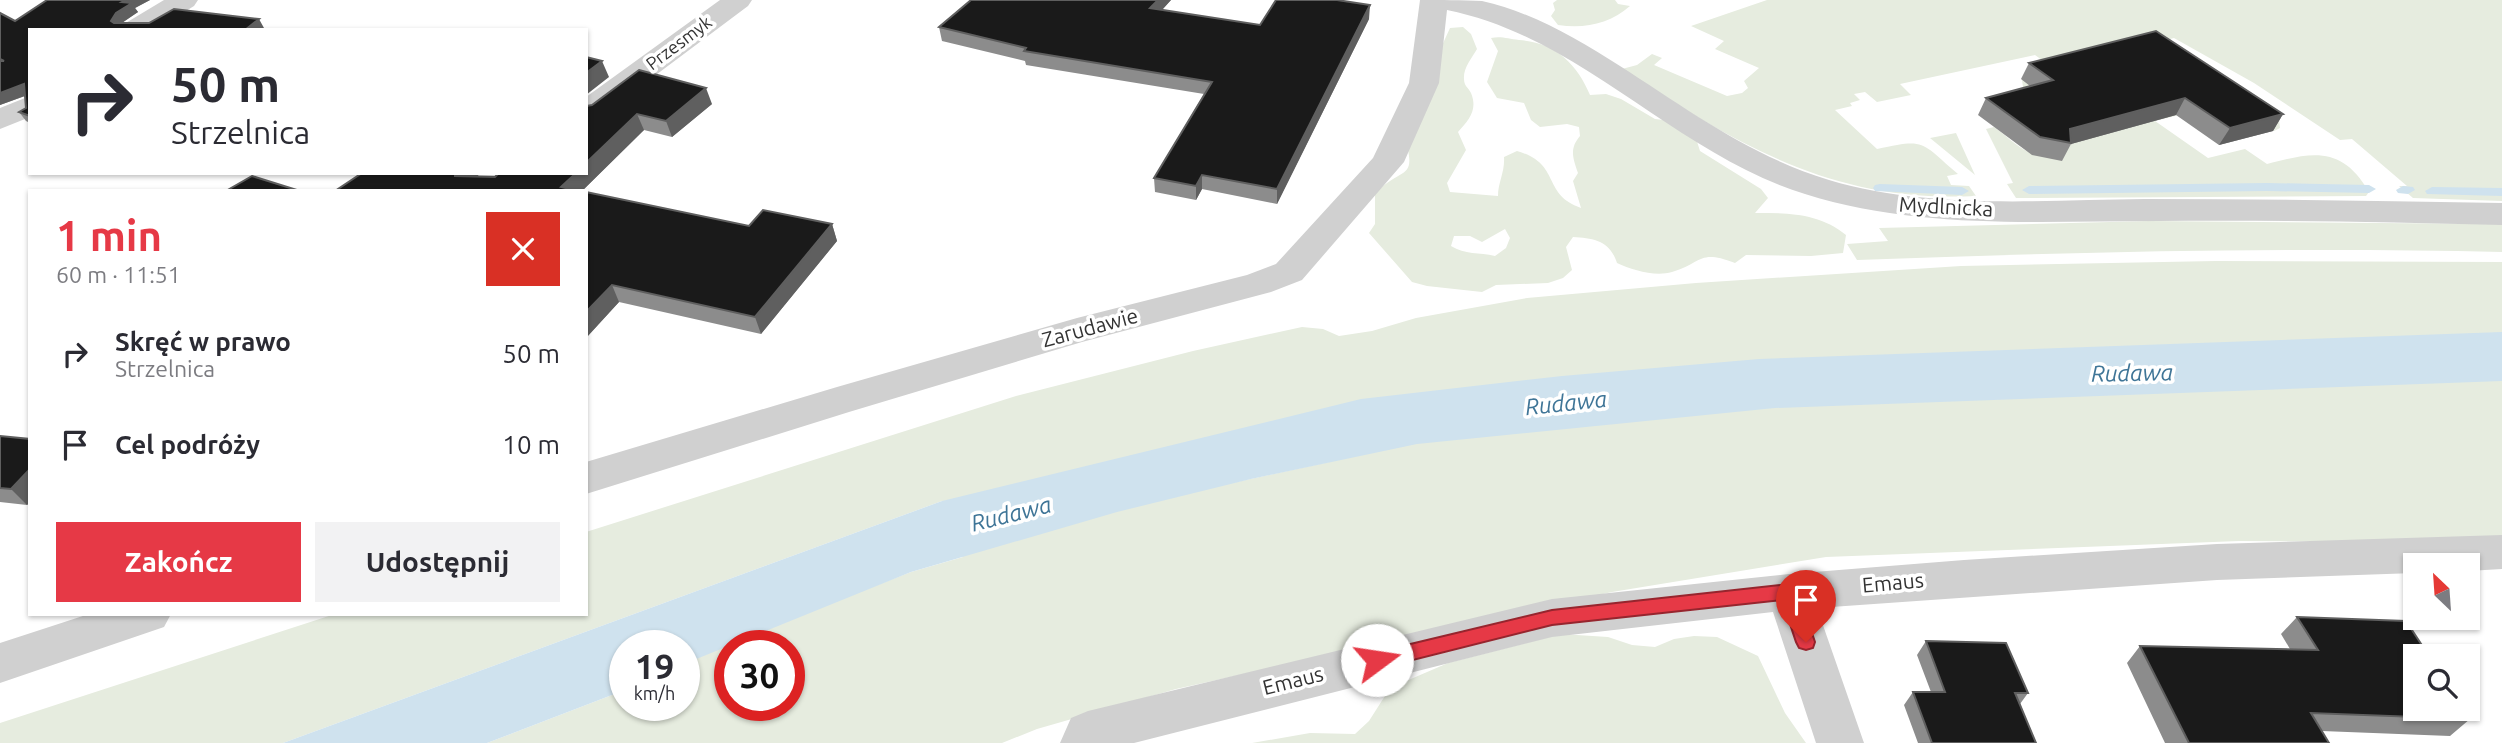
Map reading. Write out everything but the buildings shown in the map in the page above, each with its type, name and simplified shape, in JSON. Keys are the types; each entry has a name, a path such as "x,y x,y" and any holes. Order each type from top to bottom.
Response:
{"street":[{"path":"137,28 184,0"},
{"name":"Przesmyk","path":"588,111 738,0"},
{"name":"Mydlnicka","path":"1436,0 1489,11 1539,32 1683,121 1775,172 1814,187 1857,198 1906,206 1961,210 2235,209 2502,214"},
{"name":"Zarudawie","path":"588,477 864,393 1077,331 1258,284 1289,272 1388,162 1424,83 1436,0"},
{"path":"0,120 28,107"},
{"name":"Emaus","path":"1086,738 1552,618 1789,592 2204,563 2502,552"},
{"path":"1789,592 1840,743"},
{"path":"0,663 142,616"}],"shaded area":[{"path":"1557,0 1615,0 1618,4 1630,6 1614,17 1596,24 1568,26 1558,25 1551,16 1555,10 1553,3"},
{"path":"1767,0 2502,0 2502,201 2413,198 2399,186 2407,186 2352,139 2340,140 2254,83 2174,38 2074,63 2125,98 2162,88 2182,101 2212,94 2243,98 2279,119 2280,128 2274,131 2231,102 2155,121 2208,158 2245,149 2267,164 2312,155 2337,159 2359,177 2369,192 2366,196 2016,198 2007,184 2013,183 1986,129 1994,127 2018,146 2041,155 2061,153 2061,146 2079,141 2025,102 2022,80 2057,71 2035,55 1900,84 1911,95 1877,102 1865,92 1854,94 1860,100 1850,103 1852,106 1835,110 1877,149 1915,144 1929,149 1958,174 1947,176 1951,185 1969,186 1976,196 1924,196 1877,190 1831,179 1788,164 1706,122 1622,69 1637,65 1652,54 1662,58 1654,65 1727,96 1742,93 1748,88 1744,81 1759,68 1715,49 1724,41 1691,26"},
{"path":"1463,27 1471,34 1477,49 1464,75 1473,99 1473,110 1458,132 1466,150 1447,183 1450,192 1498,196 1504,157 1517,151 1540,163 1560,195 1581,208 1573,181 1578,173 1573,154 1574,145 1580,136 1579,127 1567,124 1540,127 1531,120 1524,103 1497,98 1487,82 1498,51 1491,38 1502,37 1543,45 1563,56 1578,73 1590,95 1606,94 1621,99 1655,119 1672,121 1694,132 1700,151 1761,189 1768,198 1755,213 1803,216 1825,222 1846,235 1843,253 1811,256 1746,255 1735,263 1707,257 1672,272 1658,274 1623,266 1617,263 1606,245 1588,238 1573,237 1566,247 1572,270 1563,278 1548,283 1496,285 1482,292 1412,282 1369,233 1375,224 1375,194 1409,166 1403,131 1450,28","holes":["1505,229 1510,238 1506,248 1495,256 1467,252 1451,246 1454,236 1470,236 1482,242"]},
{"path":"1956,133 1975,175 1930,138"},
{"path":"2149,221 2502,224 2502,252 2180,251 1857,260 1847,244 1888,241 1879,228"},
{"path":"2216,261 2502,262 2502,542 2239,541 1826,557 1612,592 1176,689 1037,729 1002,743 487,743 609,696 609,721 700,721 700,657 714,650 714,721 805,721 805,630 758,630 911,572 963,557 942,501 283,743 0,743 0,723 329,616 588,616 588,531 1016,396 1193,351 1302,327 1323,329 1339,336 1372,331 1416,318 1527,298 1696,283 1961,266","holes":["1329,462 1232,483 1174,475"]},
{"path":"1561,634 1608,637 1632,645 1655,647 1674,639 1717,637 1758,656 1785,713 1806,743 1252,743 1310,733 1355,734 1369,721 1390,688 1448,663"}],"water":[{"name":"Rudawa","path":"2502,332 2502,381 1775,408 1417,444 1251,479 1117,512 911,572 768,630 714,630 714,652 700,658 700,630 609,630 609,696 487,743 283,743 942,501 1361,399 1562,376 1759,359"}],"waterway":[{"path":"2029,190 2267,187 2369,189"},
{"path":"1880,188 1962,191"},
{"path":"2403,190 2408,190"},
{"path":"2432,191 2502,192"}],"route":[{"path":"1377,660 1552,618 1789,592 1806,642"}]}
